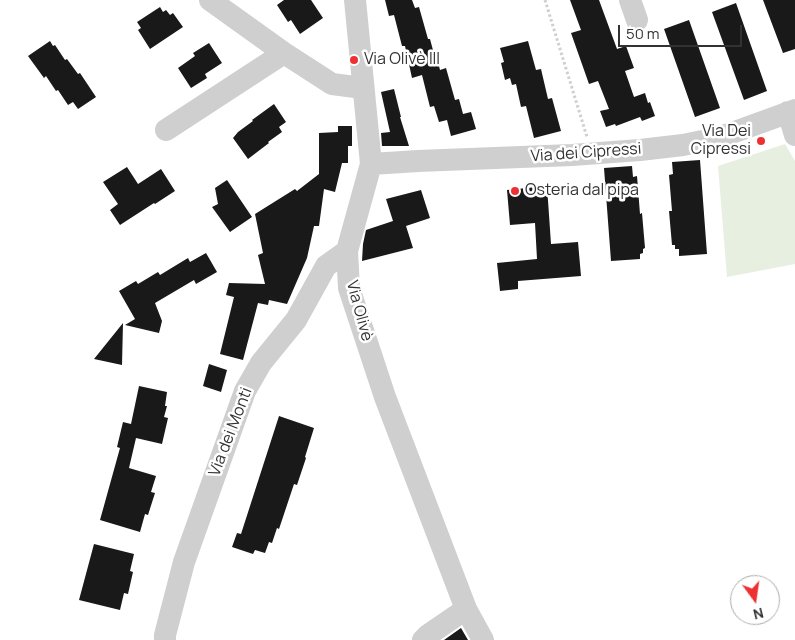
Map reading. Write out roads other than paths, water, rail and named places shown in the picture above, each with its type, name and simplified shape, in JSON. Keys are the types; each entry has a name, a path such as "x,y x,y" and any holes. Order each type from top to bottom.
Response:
{"street":[{"path":"210,0 284,53 332,84 363,88"},
{"name":"Via Olivè","path":"355,0 372,164 347,251 350,288 385,397 466,609 483,640"},
{"path":"166,130 284,53"},
{"path":"792,111 795,135"},
{"name":"Via dei Cipressi","path":"372,164 572,156 675,146 712,139 792,111"},
{"name":"Via dei Monti","path":"166,640 165,635 184,562 244,391 261,364 296,320 326,266 347,251"},
{"path":"423,640 466,609"}],"place":[{"name":"Via Olivè III","path":"354,60"},
{"name":"Via Dei Cipressi","path":"761,141"},
{"name":"Osteria dal pipa","path":"515,191"}]}
